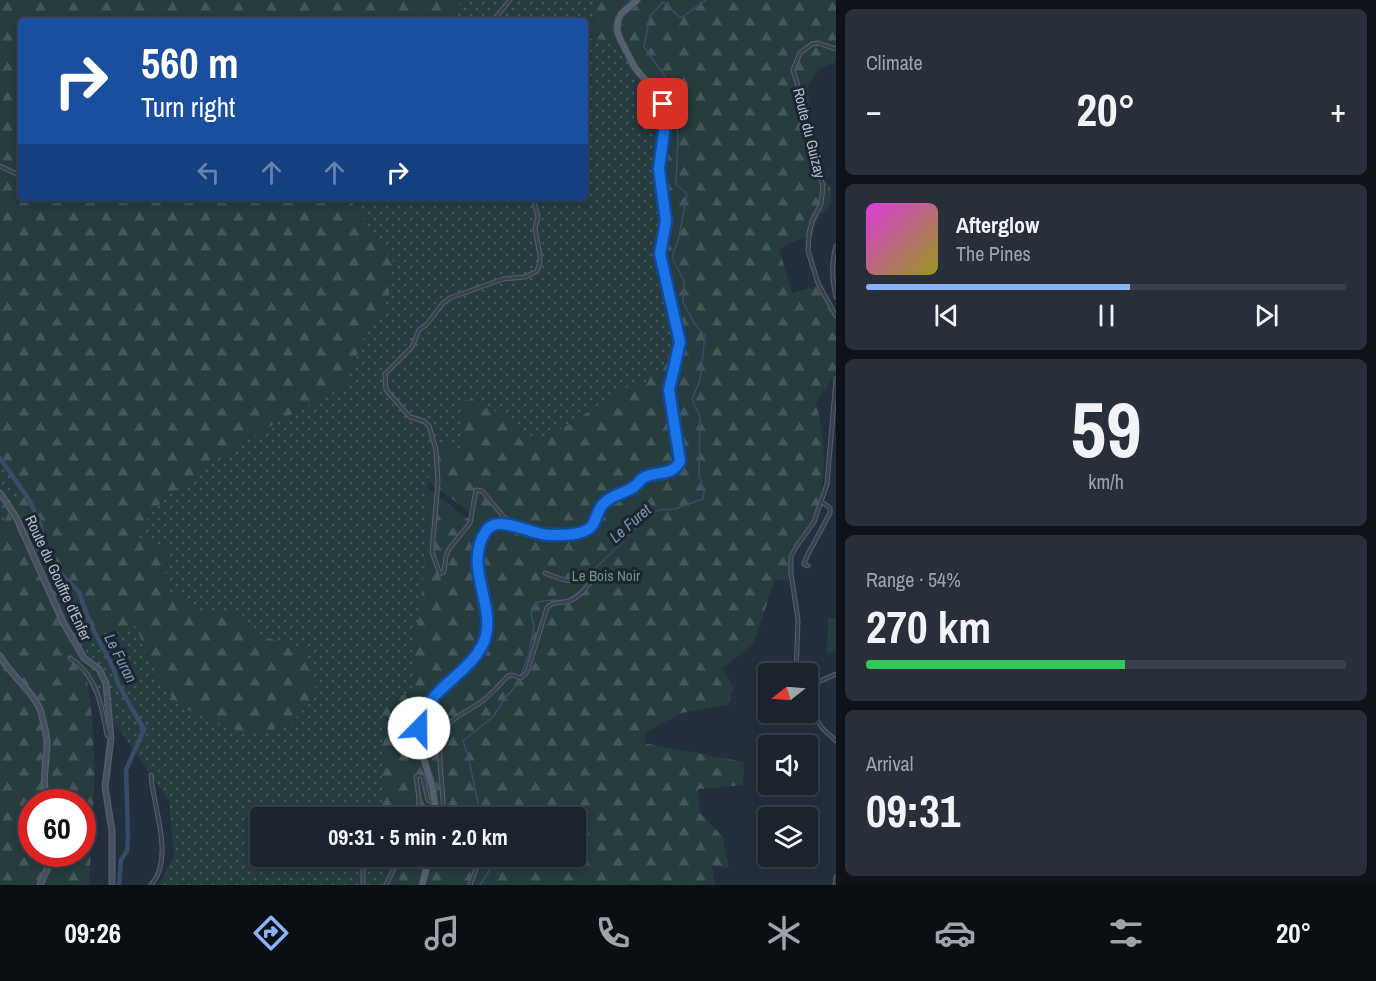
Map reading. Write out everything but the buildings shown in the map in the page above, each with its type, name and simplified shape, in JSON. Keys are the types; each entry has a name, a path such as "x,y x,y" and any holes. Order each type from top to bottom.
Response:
{"main road":[{"path":"435,807 433,789 420,747 420,721 429,701 473,658 484,641 487,621 478,572 478,559 486,531 502,523 536,534 548,535 587,530 593,525 601,507 609,498 634,486 646,477 672,470 680,461 669,390 670,380 678,359 680,338 660,254 666,221 659,169 665,112 658,94 635,68 617,30 621,14 637,0"},
{"path":"422,885 427,867"}],"street":[{"path":"495,18 510,0"},
{"name":"Route du Guizay","path":"836,49 818,43 812,44 800,53 793,70 806,112 810,142 823,186 821,204 812,221 808,250 818,283 836,316"},
{"path":"0,166 18,175"},
{"path":"510,525 482,491 477,490 470,523 449,549 444,572 440,574 432,552 438,482 436,450 429,426 424,421 410,417 386,390 385,374 412,347 419,330 450,298 503,279 525,277 537,271 540,255 535,229 538,217 534,201"},
{"path":"836,246 831,274 836,297"},
{"path":"796,663 798,620 791,557 814,522 830,471 836,378"},
{"name":"Route du Gouffre d'Enfer","path":"0,493 16,517 64,624 79,651 104,676 110,709 111,738 105,787 112,831 112,885"},
{"path":"808,566 804,564 807,556 830,513 830,508 822,502"},
{"path":"443,807 441,751 444,731 456,718 484,700 508,676 520,677 527,672 548,605 573,598 583,591 593,578 579,582 545,573"},
{"path":"0,656 7,669 40,709 47,745 44,789"},
{"path":"70,658 80,665 92,682 104,715 107,735 111,738"},
{"path":"818,682 836,674"},
{"path":"818,722 836,741"},
{"path":"151,775 163,848 162,862 156,879 151,885"},
{"path":"419,807 416,780 418,775 423,777 428,800 435,803"},
{"path":"40,885 48,867"},
{"path":"363,867 363,885"},
{"path":"386,885 395,867"},
{"path":"470,885 477,867"},
{"path":"835,885 836,877"}],"green space":[{"path":"0,0 460,0 455,18 18,18 18,201 351,201 390,259 399,265 389,272 389,298 365,333 346,385 253,436 209,464 167,497 133,535 166,548 170,555 165,573 167,590 207,613 238,611 261,636 303,648 313,672 316,695 289,726 245,734 179,706 173,700 151,662 135,625 75,640 84,661 92,716 94,789 18,789 18,867 90,867 89,885 0,885 0,531 8,514 22,499 2,459 3,454 0,450"},
{"path":"460,0 604,0 593,11 597,15 588,31 588,18 455,18"},
{"name":"Le Bois Noir","path":"604,0 836,0 836,61 819,69 808,84 810,136 821,175 830,186 832,201 828,209 819,216 811,238 797,240 779,249 792,293 817,286 836,320 836,374 815,403 819,414 824,458 819,502 810,523 793,551 790,581 775,579 754,643 723,668 733,688 728,705 681,713 646,733 644,743 744,762 743,785 698,789 700,813 723,837 729,869 712,865 715,885 388,885 385,867 586,867 586,807 382,807 382,704 415,690 413,660 423,582 428,489 468,519 471,513 428,481 439,443 460,451 462,401 478,399 523,432 542,441 628,387 646,382 650,371 663,369 673,353 684,343 676,307 675,282 663,257 672,221 663,172 669,123 664,94 642,71 625,42 588,38 588,32 597,16 593,11"},
{"path":"588,38 625,42 642,71 664,94 669,123 663,172 672,221 664,257 675,282 676,307 684,343 673,353 663,369 646,382 628,387 542,441 523,432 478,399 460,451 428,481 423,582 413,660 415,690 383,704 382,807 250,807 250,867 385,867 388,885 156,885 163,878 174,855 169,801 87,683 84,661 75,640 135,625 151,662 173,700 245,734 289,726 316,695 303,648 261,636 238,611 207,613 167,590 165,573 170,555 133,536 167,497 209,464 253,436 346,385 365,333 389,298 389,272 398,265 390,259 351,201 588,201"},
{"path":"0,450 3,454 2,459 22,499 8,514 0,531"},
{"path":"828,618 836,618 836,652 827,653"}],"waterway":[{"name":"Le Furet","path":"593,575 596,568 642,522 658,510 675,509 703,499 704,491 699,476 700,417 692,399 700,380 705,336 694,323 683,302 684,281 672,257 679,237 687,194 676,184 678,137 674,89 644,47 650,16 663,2 681,18 706,0"},
{"name":"Le Furan","path":"0,458 30,501 41,526 43,542 56,569 79,592 90,623 113,667 118,683 144,729 126,770 128,836 127,851 121,860 119,885"},
{"name":"Le Furet","path":"479,807 463,741 493,717 517,685 529,654 534,626 531,614 536,603 568,599 579,592 591,579"},
{"name":"Le Furet","path":"480,885 490,867"}],"route":[{"path":"419,728 423,711 429,701 473,658 486,637 487,615 477,563 482,541 488,528 502,523 536,534 548,535 587,530 593,525 598,510 609,498 634,486 643,478 672,470 680,461 669,390 670,380 678,359 680,338 660,254 666,221 659,169 665,124 663,104"}]}
